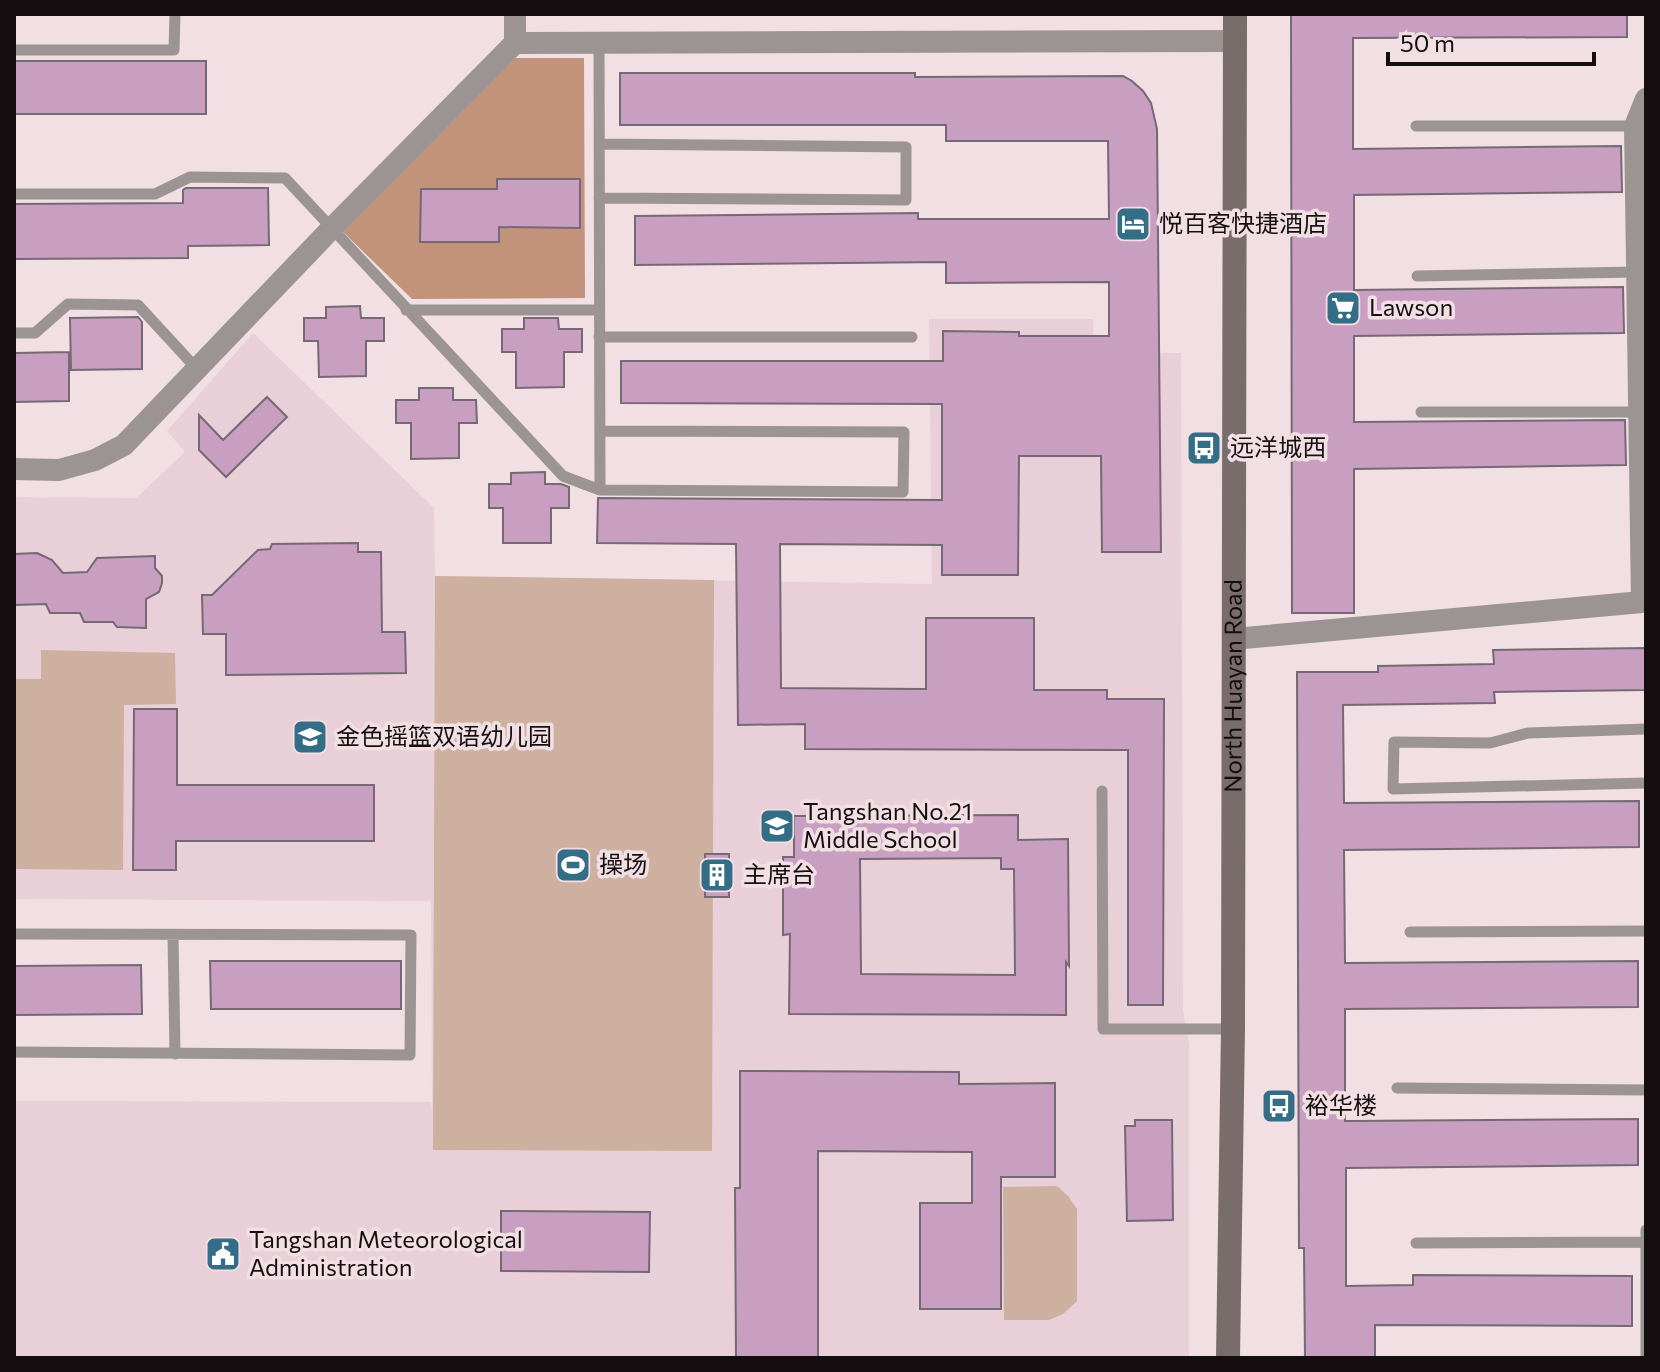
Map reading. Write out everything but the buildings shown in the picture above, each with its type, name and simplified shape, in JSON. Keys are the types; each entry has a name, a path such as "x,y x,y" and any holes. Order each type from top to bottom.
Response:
{"street":[{"path":"515,14 515,43"},
{"name":"North Huayan Road","path":"1228,1358 1233,1029 1235,14"},
{"path":"14,469 59,470 95,460 124,445 515,43 1235,41"},
{"path":"1233,639 1642,602 1643,497 1639,412 1642,367 1637,272 1641,233 1635,126 1646,99"}],"lane":[{"path":"14,50 174,50 175,14"},
{"path":"599,42 600,490"},
{"path":"1416,126 1635,126"},
{"path":"599,144 906,147 906,200 599,198"},
{"path":"14,194 155,194 190,177 285,178 563,476 600,490 903,492 904,432 600,431"},
{"path":"1417,276 1637,272"},
{"path":"14,333 35,333 68,304 138,305 196,368"},
{"path":"406,310 599,310"},
{"path":"599,337 912,337"},
{"path":"1421,412 1639,412"},
{"path":"1646,729 1528,733 1490,743 1394,742 1393,789 1646,783"},
{"path":"1102,791 1103,1029 1233,1029"},
{"path":"1410,932 1646,931"},
{"path":"14,934 411,935 410,1055 14,1052"},
{"path":"173,935 175,1054"},
{"path":"1397,1088 1646,1090"},
{"path":"1646,1230 1646,1358"},
{"path":"1416,1243 1646,1242"}],"shaded area":[{"path":"515,58 584,58 585,298 412,299 343,232"},
{"path":"929,319 1093,319 1094,354 1181,353 1183,1010 1189,1044 1189,1358 14,1358 14,1101 431,1102 432,1113 431,901 14,899 14,497 136,498 185,452 167,431 253,333 434,508 435,576 932,584"},
{"name":"操场","path":"435,576 714,580 712,1151 433,1150"},
{"path":"41,650 175,653 176,704 124,705 123,870 14,869 14,679 41,679"},
{"path":"1057,1186 1077,1209 1077,1301 1063,1314 1049,1320 1004,1320 1003,1187"}],"place":[{"name":"悦百客快捷酒店","path":"1133,224"},
{"name":"Lawson","path":"1343,308"},
{"name":"远洋城西","path":"1204,448"},
{"name":"金色摇篮双语幼儿园","path":"310,737"},
{"name":"Tangshan No.21 Middle School","path":"777,826"},
{"name":"操场","path":"573,865"},
{"name":"主席台","path":"717,875"},
{"name":"裕华楼","path":"1279,1106"},
{"name":"Tangshan Meteorological Administration","path":"223,1254"}]}
